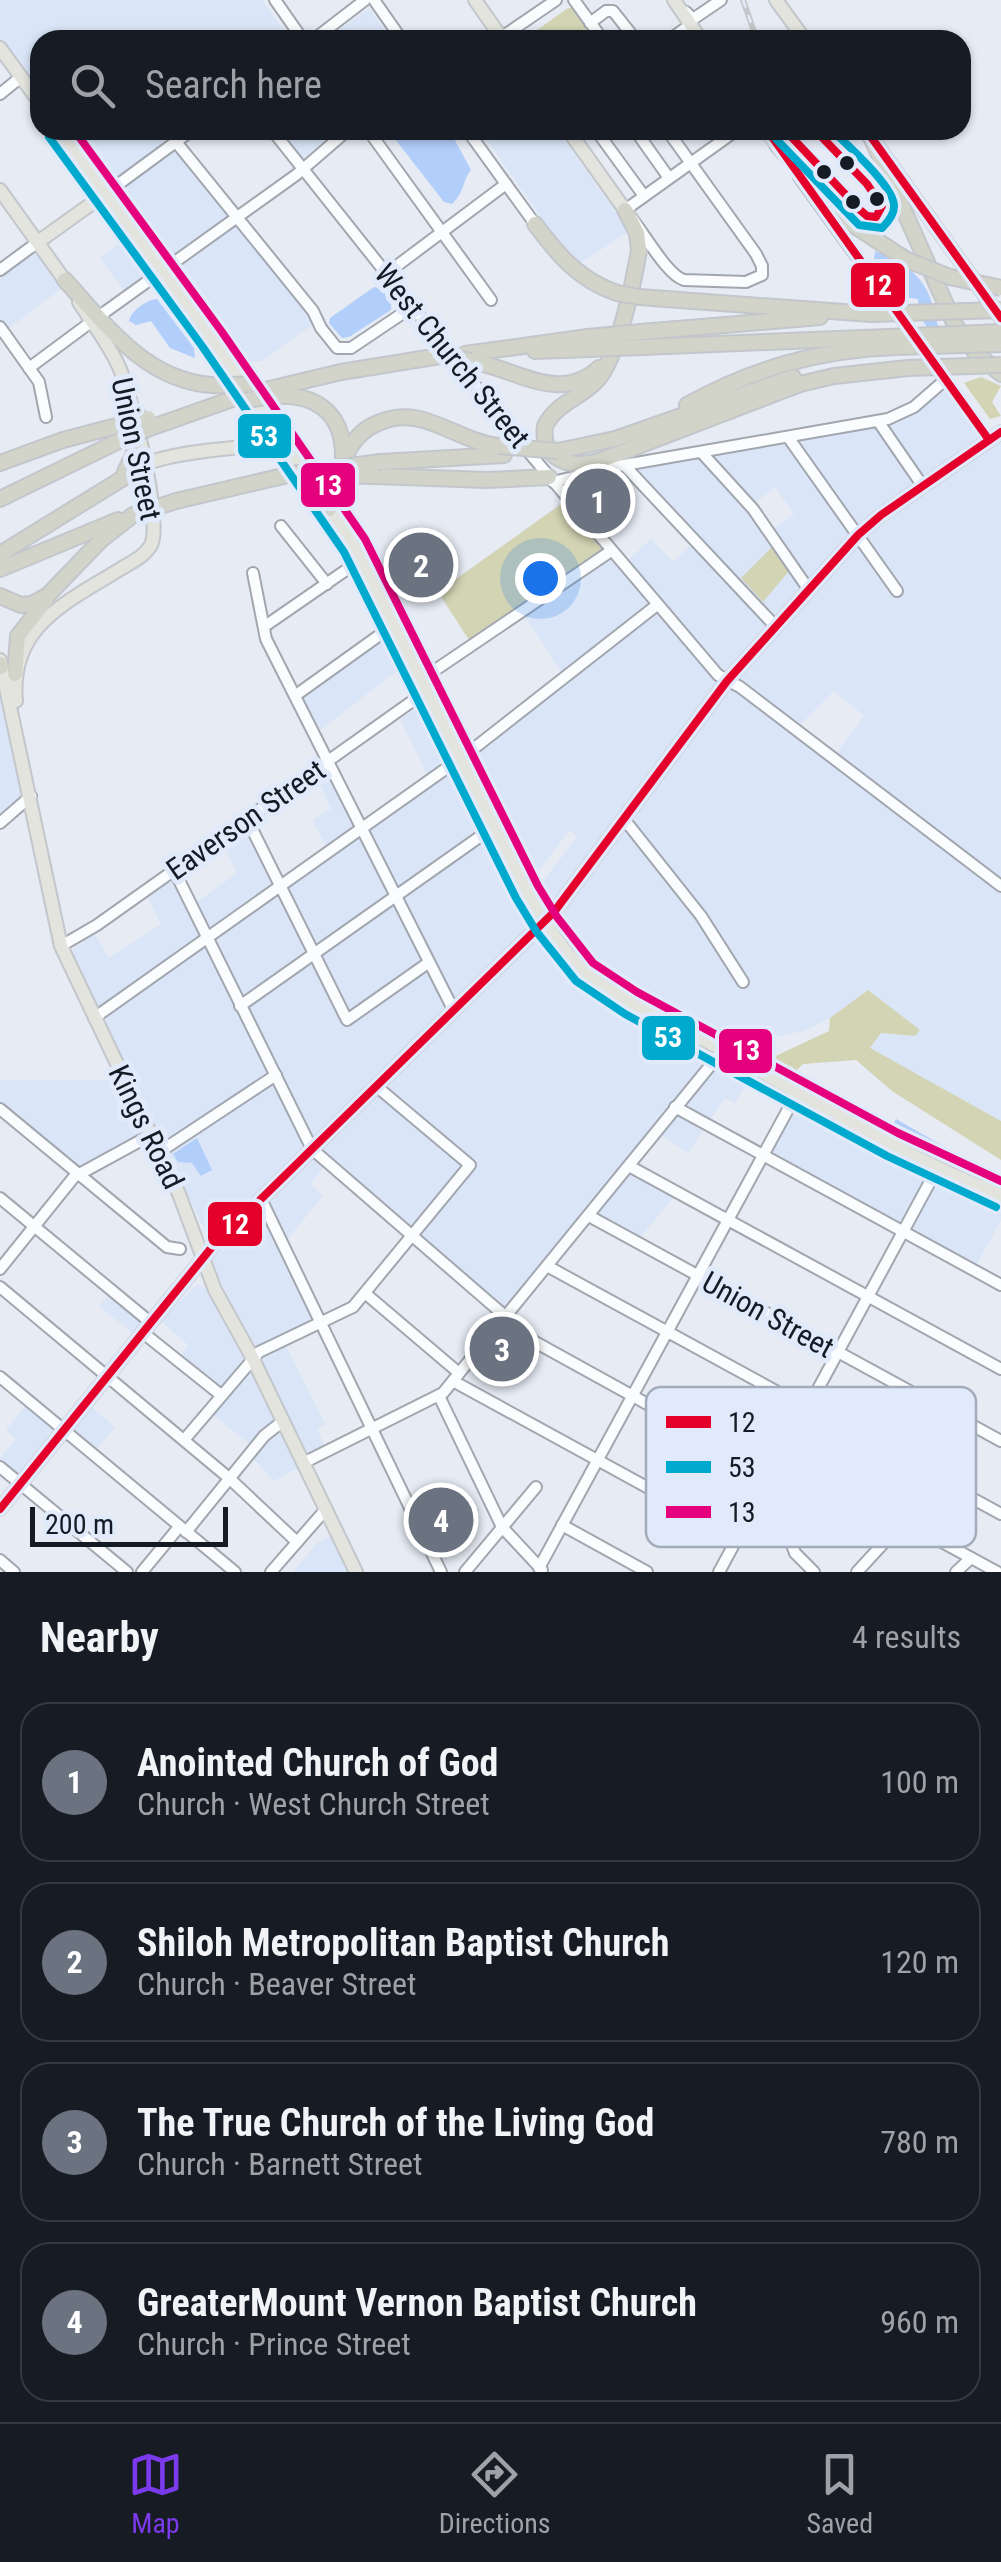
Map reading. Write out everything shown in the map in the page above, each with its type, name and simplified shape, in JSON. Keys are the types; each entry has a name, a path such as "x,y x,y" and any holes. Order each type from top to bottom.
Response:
{"highway":[{"path":"872,140 954,325 979,356 1001,374"},
{"path":"778,145 842,216 872,239 907,260 957,279 1001,288"},
{"path":"625,210 637,233 639,250 615,342 600,378 559,407 547,422 545,442 564,464 580,466 607,458 809,382 908,368"},
{"path":"535,224 572,269 617,294 871,314"},
{"path":"64,280 95,319 136,356 166,375 237,395"},
{"path":"0,499 136,424 237,395 377,365 871,314 1001,310"},
{"path":"637,431 722,386 766,368 891,342 1001,332"},
{"path":"641,340 1001,344"},
{"path":"468,357 540,383 567,385 596,372 615,342"},
{"path":"0,569 133,515 290,472 378,469 501,451 558,451 592,446 796,377 856,368 1001,364"},
{"path":"261,390 301,396 326,410 341,434 342,474"},
{"path":"0,463 63,440 207,407 237,395"},
{"path":"329,508 337,496 348,452 362,433 383,420 399,416 424,418 501,451"},
{"path":"118,479 134,456 136,424"},
{"path":"0,554 146,464"},
{"path":"378,469 488,480 551,479"},
{"path":"4,666 18,636 55,588 101,540 133,515"},
{"path":"0,596 24,606 55,588"}],"main road":[{"path":"474,0 494,30"},
{"path":"674,0 696,30"},
{"path":"776,0 798,30"},
{"path":"0,48 30,89"},
{"path":"66,140 162,271 290,472 329,508 362,559 544,922 578,964 596,980 798,1091 938,1167 1001,1194"},
{"path":"575,140 625,210"},
{"path":"774,140 778,145"},
{"path":"873,140 1001,318"},
{"path":"0,190 64,280"},
{"path":"38,242 106,194"},
{"name":"Union Street","path":"4,666 41,622 149,549 154,528 146,464 120,368 95,319"},
{"path":"0,1510 202,1257 544,922 727,681 858,535 922,485 995,436"},
{"path":"146,464 184,454 263,448 283,453 290,472"},
{"name":"Kings Road","path":"4,666 61,946 179,1194 215,1290 252,1357 356,1572"}],"street":[{"path":"274,0 296,30"},
{"path":"326,30 365,0"},
{"path":"374,0 395,30"},
{"path":"515,30 556,0"},
{"path":"574,0 595,30"},
{"path":"682,30 721,0"},
{"path":"596,30 606,11 613,10 628,30"},
{"path":"0,94 21,77"},
{"path":"106,194 179,140"},
{"name":"West Church Street","path":"280,140 551,479 700,656 727,681 1001,886"},
{"path":"29,368 336,140"},
{"path":"375,140 491,300"},
{"path":"474,140 535,224"},
{"path":"603,140 644,196"},
{"path":"642,140 670,178"},
{"path":"674,140 690,163 756,254 762,275 754,280 677,278 625,210 690,163 723,140"},
{"path":"176,142 313,311 334,346 341,350 351,348 412,308"},
{"path":"778,145 946,380 995,436"},
{"path":"386,274 506,184"},
{"path":"0,270 38,242"},
{"path":"0,327 39,382 46,417"},
{"path":"551,479 878,422 914,407 946,380"},
{"path":"878,422 922,485"},
{"path":"788,436 897,591"},
{"path":"702,453 753,509 809,590"},
{"path":"624,466 776,627"},
{"path":"281,526 327,584"},
{"name":"Eaverson Street","path":"61,946 329,762 425,685 610,551"},
{"path":"265,626 362,559"},
{"path":"254,573 266,639 454,1011"},
{"path":"94,1018 461,758 657,606"},
{"path":"296,694 395,624"},
{"path":"0,823 31,796"},
{"path":"248,818 347,1020 428,963"},
{"path":"624,819 701,916 742,982"},
{"path":"240,1006 495,826"},
{"path":"174,870 312,1149 535,1342 646,1404"},
{"path":"303,1463 439,1396 723,1050"},
{"path":"158,1153 276,1076"},
{"path":"184,1440 252,1357 353,1307 470,1165 376,1086"},
{"path":"439,1396 502,1527 541,1570 798,1091"},
{"path":"675,1107 1001,1286"},
{"path":"0,1109 167,1247 180,1249"},
{"path":"0,1269 78,1174 149,1136"},
{"path":"629,1166 1001,1369"},
{"path":"819,1387 938,1167"},
{"path":"0,1198 221,1396"},
{"path":"261,1200 441,1572"},
{"name":"Union Street","path":"589,1216 903,1387"},
{"path":"548,1266 769,1387"},
{"path":"0,1287 230,1478 296,1542"},
{"path":"366,1294 456,1377 646,1486"},
{"path":"0,1377 234,1572"},
{"path":"142,1572 264,1436 283,1421"},
{"name":"Union Street","path":"976,1427 1001,1440"},
{"path":"0,1467 127,1572"},
{"path":"465,1572 536,1486"},
{"path":"976,1500 1001,1514"},
{"path":"271,1572 326,1510"},
{"path":"562,1526 647,1572"},
{"path":"718,1572 732,1547"},
{"path":"793,1547 814,1572"},
{"path":"857,1572 880,1547"},
{"path":"950,1547 997,1572"},
{"path":"956,1572 970,1558"},
{"path":"0,1560 14,1572"}],"shaded area":[{"path":"0,0 262,0 284,30 30,30 30,78 0,37"},
{"path":"369,8 385,30 339,30"},
{"path":"76,140 172,140 110,184"},
{"path":"286,140 328,140 301,159"},
{"path":"487,140 564,140 629,231 579,264 564,250"},
{"path":"176,149 314,319 315,323 260,362 243,360 238,364 117,198 118,191"},
{"path":"130,235 155,271 125,291 100,258"},
{"path":"37,254 62,288 8,329 0,318 0,275"},
{"path":"943,392 949,394 980,438 864,521 725,675 626,562 651,539 673,562 698,538 631,467 885,424","holes":["775,487 794,514 772,530 753,504"]},
{"path":"1001,440 1001,881 835,755 864,716 834,691 798,727 740,681 740,676 866,536"},
{"path":"605,551 719,684 546,911 465,752 564,676 520,609","holes":["570,830 577,837 537,889 532,879"]},
{"path":"387,625 406,664 320,730 297,689"},
{"path":"733,689 1001,890 1001,1121 869,1048 881,1033 915,1036 869,990 806,1030 731,1048 597,974 554,923 728,690"},
{"path":"0,696 24,799 0,819"},
{"path":"422,704 429,707 535,923 217,1234 207,1235 72,955 73,949 95,934 109,958 161,924 148,898 182,873 197,902 237,873 223,845 253,823 282,880 327,848 312,820 331,809 317,778 334,766 363,823 428,776 400,720"},
{"path":"542,934 600,991 752,1074 735,1104 725,1098 688,1153 660,1134 637,1164 680,1190 638,1240 587,1211 508,1309 330,1160 310,1184 323,1196 280,1248 316,1322 282,1338 325,1424 317,1429 325,1447 307,1456 211,1256"},
{"path":"0,1080 115,1080 142,1135 78,1170 0,1105"},
{"path":"800,1100 1001,1206 1001,1220 972,1273 765,1161"},
{"path":"198,1284 206,1289 251,1370 298,1468 274,1481 247,1452 252,1446 206,1409 219,1390 179,1358 188,1345 160,1320"},
{"path":"114,1289 148,1317 134,1334 99,1306"},
{"path":"27,1404 57,1429 18,1478 0,1463 0,1458 16,1439 6,1430"},
{"path":"90,1406 115,1427 95,1451 70,1431"},
{"path":"331,1535 349,1572 293,1572 317,1543"}],"green space":[{"path":"572,8 587,30 537,30"},
{"path":"981,377 1001,386 992,402 1001,416 990,419 964,383"},
{"path":"561,504 605,551 471,643 438,592"},
{"path":"773,546 790,570 763,602 741,578"},
{"path":"868,990 920,1030 915,1036 881,1033 870,1048 1001,1121 1001,1160 892,1091 856,1060 803,1064 791,1076 767,1060 829,1031 830,1018"}],"water":[{"path":"396,140 455,140 471,170 459,196 452,204 444,202"},
{"path":"875,251 919,278 938,326 927,327 920,317 918,299 901,297 874,259"},
{"path":"374,287 387,296 391,310 342,338 329,323 330,318"},
{"path":"157,299 194,348 195,358 170,348 151,321 136,325 129,321 140,307"},
{"path":"896,1119 985,1170 984,1173 891,1128"},
{"path":"197,1138 212,1170 201,1176 192,1163 178,1162 173,1154"}],"railway":[{"path":"743,0 754,30"}],"transit line":[{"name":"53","path":"51,140 202,346 344,552 516,898 536,931 576,981 625,1014 887,1156 996,1207"},
{"name":"13","path":"81,140 222,332 365,539 538,886 593,963 637,992 898,1133 1001,1181"},
{"name":"12","path":"774,140 989,440"},
{"name":"53","path":"777,140 859,225 882,228 893,213 892,199 869,167 842,140"},
{"name":"12","path":"794,140 859,209 876,217 882,206 867,184 825,140"},
{"name":"12","path":"873,140 1001,318"},
{"name":"12","path":"0,1509 212,1247 554,912 727,681 858,535 1001,432"}],"place":[{"name":"Anointed Church of God","path":"598,501"},
{"name":"Shiloh Metropolitan Baptist Church","path":"421,565"},
{"name":"The True Church of the Living God","path":"502,1349"},
{"name":"GreaterMount Vernon Baptist Church","path":"441,1520"}]}
